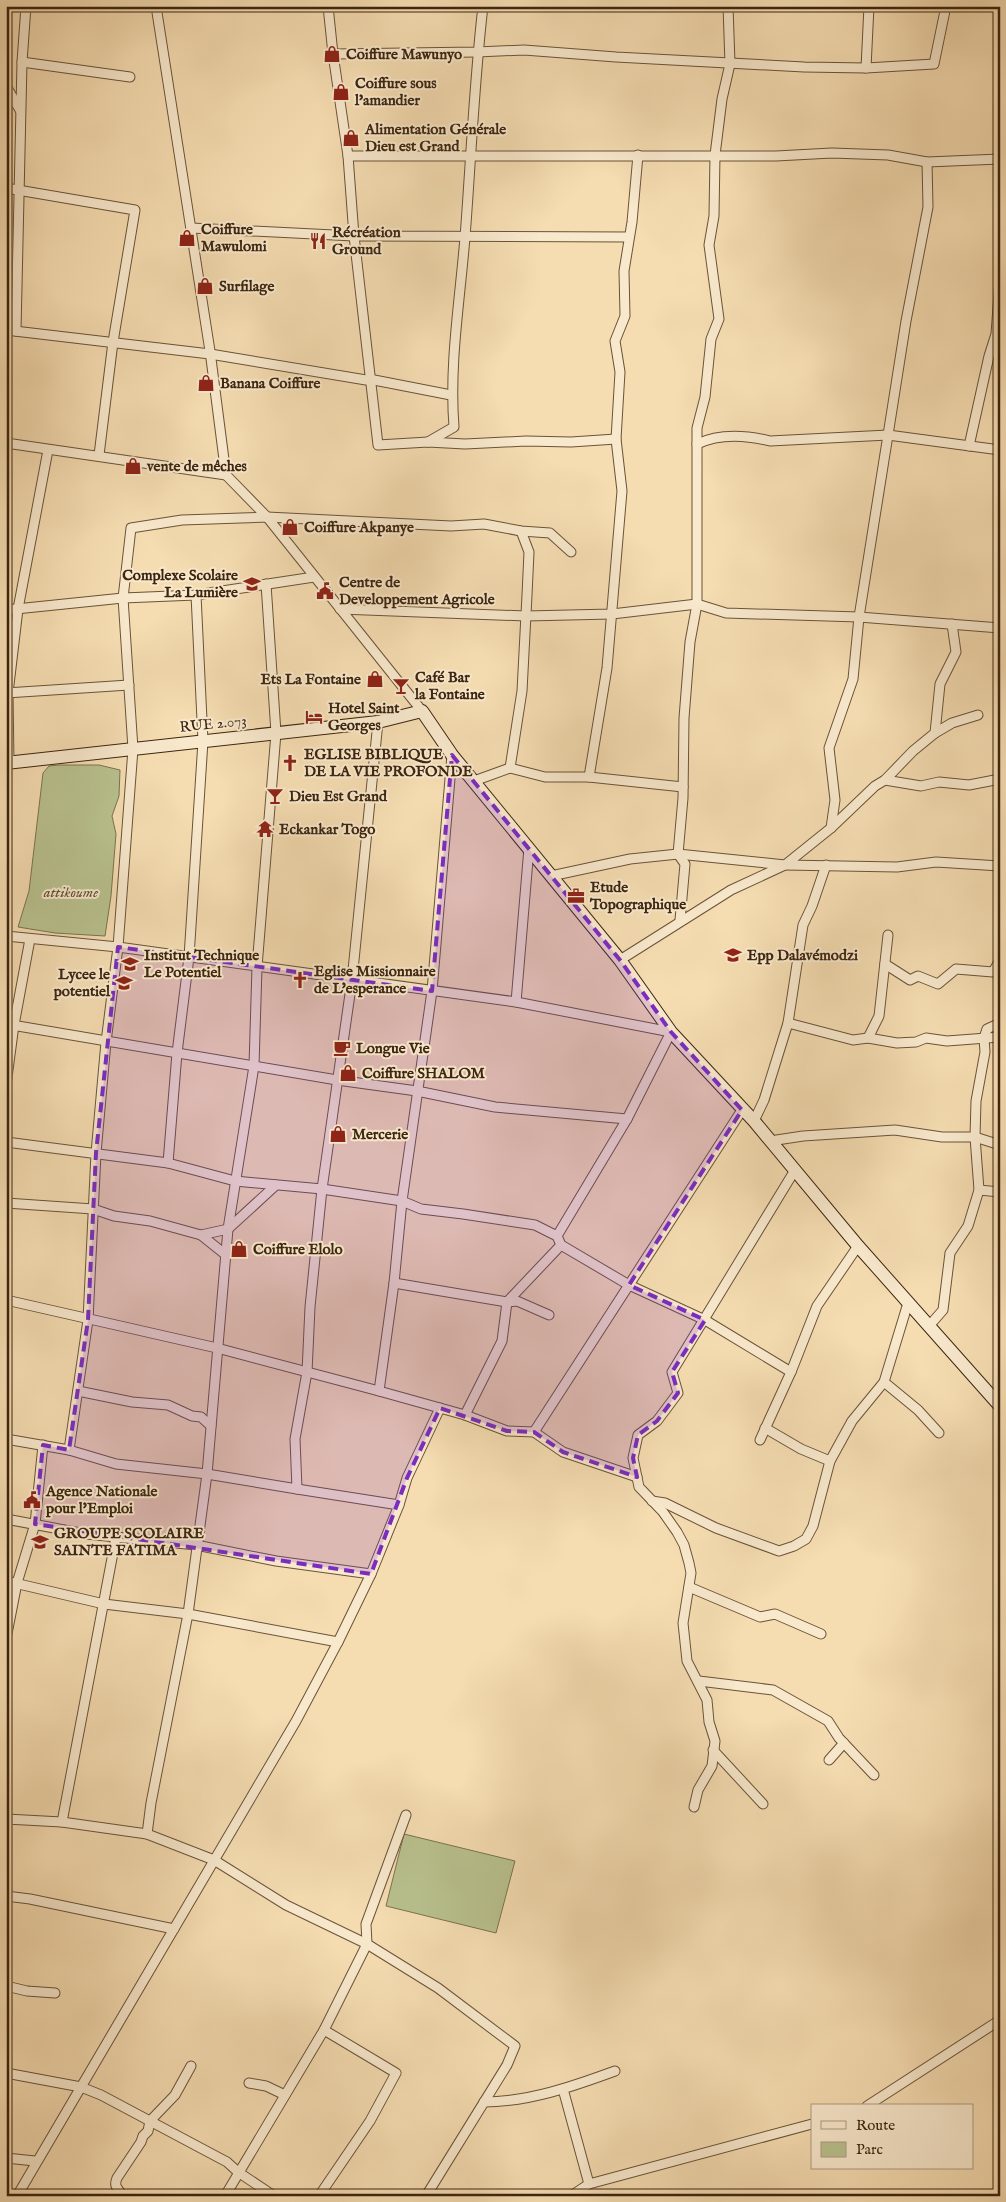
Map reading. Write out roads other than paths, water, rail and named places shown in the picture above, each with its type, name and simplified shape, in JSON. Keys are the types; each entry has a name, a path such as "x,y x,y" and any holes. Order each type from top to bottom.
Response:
{"street":[{"path":"26,6 22,62 19,190 11,330 210,354 451,394"},
{"path":"156,6 210,354 226,475"},
{"path":"328,6 348,156 354,236 378,445 428,442 465,444 526,441 570,442 616,438"},
{"path":"428,442 454,427 451,394 482,6"},
{"path":"680,920 685,864 678,854 683,787 684,718 690,642 697,604 697,428 705,396 707,361 719,319 710,245 714,216 715,155 722,99 730,64 728,6"},
{"path":"866,68 869,6"},
{"path":"333,54 524,50 730,64 866,68 934,64 946,6"},
{"path":"22,62 130,77"},
{"path":"6,86 21,111"},
{"path":"348,156 776,156 832,153 888,155 927,162 1000,159"},
{"path":"590,777 607,668 622,491 616,438 620,372 614,341 625,316 624,271 630,238 638,155"},
{"path":"831,828 835,800 829,748 853,678 859,617 906,321 928,207 927,162"},
{"path":"6,188 136,210 113,342 99,455"},
{"path":"191,228 354,236 630,238"},
{"path":"969,446 989,356 996,334 1000,279"},
{"path":"697,444 710,438 731,436 752,437 770,441 888,435 1000,450"},
{"path":"6,443 48,450 99,455 226,475 267,517 422,711 452,755 620,960 671,1032 754,1121 858,1246 1000,1406"},
{"path":"8,763 7,693 18,609 48,450"},
{"path":"69,1450 88,1320 96,1153 106,1042 118,948 133,749 123,598 131,528 182,520 267,517 450,526 484,524 520,531 550,533 571,552"},
{"path":"510,768 522,691 529,552 520,531"},
{"path":"6,610 123,598 196,595 314,577"},
{"path":"147,1834 150,1803 188,1614 207,1474 228,1229 254,1066 257,967 276,733 266,584"},
{"path":"168,1163 177,1053 189,958 203,741 196,595"},
{"path":"340,609 526,616 612,614 697,604 726,613 859,617 1000,628"},
{"path":"935,734 940,684 956,652 952,624"},
{"path":"7,693 129,685"},
{"name":"RUE 2.073","path":"8,763 378,722 422,711"},
{"path":"620,960 680,920 731,890 785,865 831,828 875,786 885,780 913,751 952,724 978,715"},
{"path":"297,1489 295,1439 307,1372 310,1307 322,1189 352,980 378,722"},
{"path":"379,1392 394,1282 402,1201 432,991 452,755"},
{"path":"474,781 510,768 545,777 590,777 683,787"},
{"path":"885,780 921,786 938,782 970,785 1000,779"},
{"path":"516,1002 529,848"},
{"path":"552,876 630,859 678,854 785,865 826,864 897,867 936,862 1000,866"},
{"path":"754,1121 764,1100 788,1023 803,925 812,906 826,864"},
{"path":"868,1038 879,1016 888,935"},
{"path":"6,936 118,948 516,1002 671,1032"},
{"path":"6,1085 10,1025 30,938"},
{"path":"885,964 910,980 918,976 938,984 956,969 993,972 1000,960"},
{"path":"788,1023 853,1040 868,1038 897,1044 916,1042 926,1038 947,1041 1000,1037"},
{"path":"929,1326 943,1310 950,1253 968,1226 979,1190 975,1137 976,1101 985,1052 984,1038 988,1029 1000,1023"},
{"path":"10,1025 337,1080 417,1091 495,1107 627,1119"},
{"path":"556,1236 627,1119 671,1032"},
{"path":"534,1432 742,1110"},
{"path":"770,1140 896,1130 942,1137 975,1137 1000,1145"},
{"path":"6,1142 168,1163 235,1180 322,1189 402,1201 421,1209 535,1226 556,1236 561,1245 629,1285 705,1320 791,1372"},
{"path":"694,1807 698,1790 712,1766 715,1741 709,1722 707,1700 699,1681 687,1661 683,1623 691,1574 684,1545 663,1512 639,1487 634,1458 638,1435 657,1421 678,1394 672,1372 795,1170"},
{"path":"201,1235 228,1229 276,1185"},
{"path":"979,1190 1000,1192"},
{"path":"6,1203 93,1209 114,1216 150,1221 201,1235 226,1255"},
{"path":"465,1415 502,1341 507,1302 561,1245"},
{"path":"760,1440 791,1372 817,1306 858,1246"},
{"path":"394,1282 507,1302 517,1301 549,1315"},
{"path":"6,1300 217,1348 465,1415 507,1431 534,1432 562,1452 638,1477"},
{"path":"652,1500 665,1503 716,1528 779,1551 794,1546 806,1539 823,1492 830,1461 852,1420 884,1382 908,1303"},
{"path":"884,1382 918,1410 939,1433"},
{"path":"78,1391 132,1402 168,1405 192,1416 201,1417 210,1426"},
{"path":"17,2196 296,1720 338,1642 371,1574 400,1506 407,1478 440,1408"},
{"path":"765,1428 801,1449 830,1461"},
{"path":"6,1439 69,1450 116,1464 207,1474 400,1506"},
{"path":"6,1639 17,1583 35,1524 43,1445"},
{"path":"6,1518 86,1534 196,1545 276,1561 371,1574"},
{"path":"62,1822 116,1537"},
{"path":"6,1581 104,1604 188,1614 338,1642"},
{"path":"689,1587 760,1617 775,1614 821,1634"},
{"path":"699,1681 773,1690 828,1721 844,1743 874,1775"},
{"path":"829,1760 844,1743"},
{"path":"713,1750 763,1804"},
{"path":"225,2196 324,2030 367,1944 366,1924 406,1815"},
{"path":"6,1819 62,1822 147,1834 214,1860 286,1905 367,1944 438,1988 515,2046 507,2065 426,2196"},
{"path":"6,1896 30,1899 174,1929"},
{"path":"6,1986 27,1992 55,1993"},
{"path":"870,2104 1000,2020"},
{"path":"319,2196 370,2121 396,2073 324,2030"},
{"path":"122,2196 117,2191 115,2184 117,2178 141,2142 142,2136 148,2131 150,2121 174,2095 191,2066"},
{"path":"484,2102 497,2102 563,2089 615,2071"},
{"path":"6,2073 81,2087 101,2095 227,2162 238,2172 274,2196"},
{"path":"249,2083 266,2086 286,2095"},
{"path":"563,2089 589,2184"},
{"path":"571,2196 589,2184 811,2124"},
{"path":"6,2158 36,2161"}],"place":[{"name":"Coiffure Mawunyo","path":"332,54"},
{"name":"Coiffure sous l'amandier","path":"341,92"},
{"name":"Alimentation Générale Dieu est Grand","path":"351,138"},
{"name":"Coiffure Mawulomi","path":"187,238"},
{"name":"Récréation Ground","path":"318,241"},
{"name":"Surfilage","path":"205,286"},
{"name":"Banana Coiffure","path":"206,383"},
{"name":"vente de mêches","path":"133,466"},
{"name":"Coiffure Akpanye","path":"290,527"},
{"name":"Complexe Scolaire La Lumière","path":"252,584"},
{"name":"Centre de Developpement Agricole","path":"325,591"},
{"name":"Ets La Fontaine","path":"375,679"},
{"name":"Café Bar la Fontaine","path":"401,686"},
{"name":"Hotel Saint Georges","path":"314,717"},
{"name":"EGLISE BIBLIQUE DE LA VIE PROFONDE","path":"290,763"},
{"name":"Dieu Est Grand","path":"275,796"},
{"name":"Eckankar Togo","path":"265,829"},
{"name":"Etude Topographique","path":"576,896"},
{"name":"Epp Dalavémodzi","path":"733,955"},
{"name":"Institut Technique Le Potentiel","path":"130,964"},
{"name":"Eglise Missionnaire de L'esperance","path":"300,980"},
{"name":"Lycee le potentiel","path":"124,983"},
{"name":"Longue Vie","path":"342,1048"},
{"name":"Coiffure SHALOM","path":"348,1073"},
{"name":"Mercerie","path":"338,1134"},
{"name":"Coiffure Elolo","path":"239,1249"},
{"name":"Agence Nationale pour l'Emploi","path":"32,1500"},
{"name":"GROUPE SCOLAIRE SAINTE FATIMA","path":"40,1542"}],"park label":[{"name":"attikoume","path":"71,892"}]}
